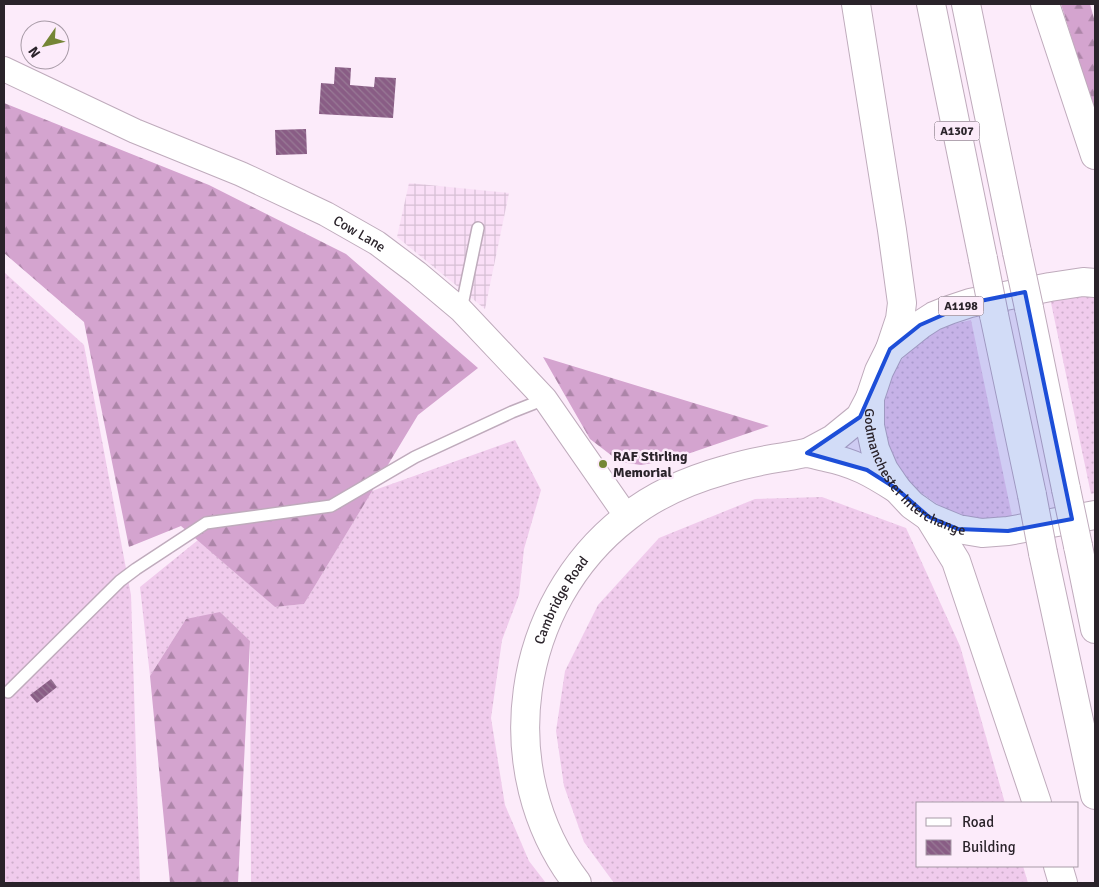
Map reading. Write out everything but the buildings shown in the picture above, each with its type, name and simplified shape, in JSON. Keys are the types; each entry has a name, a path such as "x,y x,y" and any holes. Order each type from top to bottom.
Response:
{"main road":[{"path":"856,4 902,303 900,319 890,349"},
{"name":"A1307","path":"931,4 1043,553 1095,795"},
{"name":"A1307","path":"966,4 1095,629"},
{"path":"1046,4 1095,155"},
{"name":"Godmanchester Interchange","path":"1095,282 1050,287 970,303 934,316 890,349 879,371 870,398 870,426 875,450 884,470 897,489 912,505 929,517 958,529 982,533 1008,531 1095,515"},
{"name":"Cambridge Road","path":"577,883 558,855 547,832 530,778 526,754 526,705 534,656 552,608 564,588 586,556 602,539 627,517 650,501 676,486 699,477 757,461 807,453 833,439 860,417 870,398"},
{"name":"Cambridge Road","path":"807,453 840,460 867,470 897,489"},
{"path":"929,517 956,561 1037,802"},
{"path":"1058,867 1064,883"}],"street":[{"name":"Cow Lane","path":"4,69 136,131 241,174 326,214 377,243 461,310 546,399 627,517"}],"lane":[{"path":"461,310 478,228"},
{"path":"8,692 120,581 206,524 331,506 415,458 512,412 546,399"}],"highlighted area":[{"path":"1025,292 1072,519 1008,531 958,529 929,517 897,489 867,470 807,453 860,417 890,349 920,325 970,303"}],"shaded area":[{"path":"409,183 509,193 485,309 397,237"},
{"path":"4,272 84,345 131,595 140,883 4,883"},
{"path":"1095,296 1095,493 1091,494 1050,298"},
{"path":"971,320 1012,516 976,520 943,508 907,483 885,441 883,406 891,372 919,340 949,325"},
{"path":"515,440 541,490 524,549 519,595 502,640 491,718 505,805 529,861 546,883 251,883 250,641 186,619 150,676 140,587 198,540 275,607 304,604 372,491"},
{"path":"822,497 906,528 960,646 1005,802 916,802 916,867 1023,867 1028,883 614,883 584,842 564,786 556,731 565,671 598,605 659,538 755,499"}],"green space":[{"path":"1061,4 1090,4 1095,22 1095,113"},
{"path":"4,103 209,185 346,254 478,368 418,415 304,604 275,607 181,526 129,547 84,322 4,253"},
{"path":"543,357 769,426 670,460 641,465 620,462 590,439"},
{"path":"220,612 250,641 238,883 170,883 150,676 186,619"}],"place":[{"name":"RAF Stirling Memorial","path":"603,464"}]}
